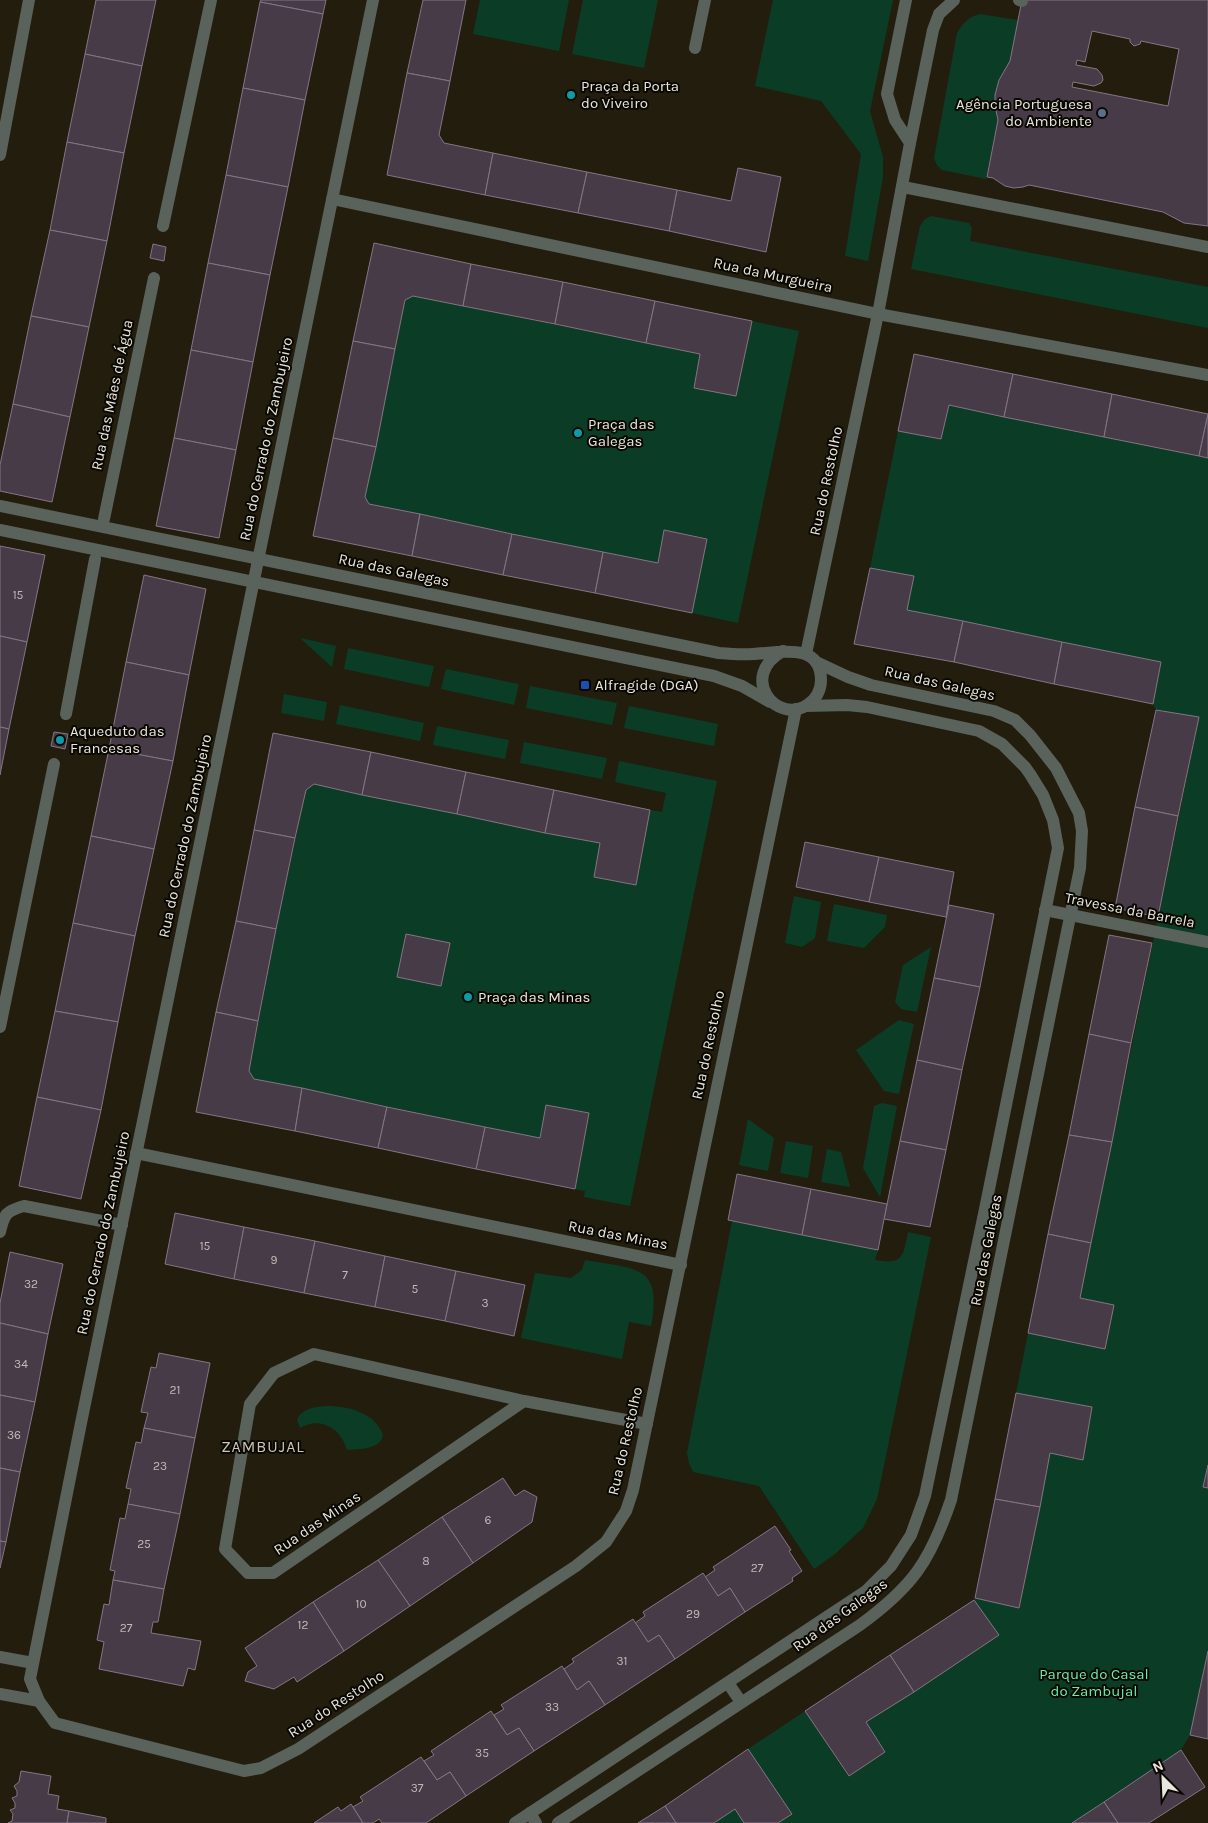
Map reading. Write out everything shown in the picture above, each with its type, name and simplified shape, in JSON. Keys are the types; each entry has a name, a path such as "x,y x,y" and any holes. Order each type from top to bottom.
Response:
{"street":[{"path":"0,155 29,0"},
{"path":"163,226 211,0"},
{"name":"Rua do Cerrado do Zambujeiro","path":"30,1679 373,0"},
{"path":"695,48 706,0"},
{"path":"906,0 887,94 895,120 910,143"},
{"name":"Rua do Restolho","path":"811,658 933,30 939,14 954,0"},
{"path":"903,187 1208,247"},
{"name":"Rua da Murgueira","path":"332,199 878,314 1208,375"},
{"name":"Rua das Mães de Água","path":"104,519 154,278"},
{"name":"Rua das Galegas","path":"0,506 719,654 783,652"},
{"path":"0,530 714,676 742,686 775,704 785,709 801,708 815,697 821,686 821,674 811,658 794,650 783,652 773,657 766,666 762,676 762,687 767,697 775,704"},
{"path":"66,714 95,559"},
{"name":"Rua das Galegas","path":"558,1823 860,1625 887,1605 909,1584 928,1559 942,1530 951,1500 1071,915 1082,852 1082,831 1079,814 1056,768 1030,734 1015,720 994,711 871,684 848,677 811,658"},
{"name":"Rua das Galegas","path":"515,1823 533,1818 728,1683 866,1591 891,1566 911,1535 925,1496 1058,848 1053,820 1043,795 1030,774 1002,744 979,731 867,707 847,705 801,708"},
{"name":"Rua do Restolho","path":"30,1679 39,1701 55,1723 244,1771 261,1768 298,1749 568,1572 606,1542 626,1511 633,1490 681,1265 738,980 801,708"},
{"path":"0,1027 54,764"},
{"name":"Travessa da Barrela","path":"1045,910 1208,942"},
{"name":"Rua das Minas","path":"136,1154 681,1265"},
{"path":"0,1232 3,1218 10,1210 24,1206 122,1226"},
{"name":"Rua das Minas","path":"524,1401 273,1573 248,1573 225,1549 250,1404 274,1373 314,1354 524,1401 646,1424"},
{"path":"0,1657 33,1663"},
{"path":"728,1683 741,1702"},
{"path":"0,1694 39,1701"}],"green space":[{"path":"480,0 569,0 559,51 473,34"},
{"path":"583,0 658,0 644,68 572,54"},
{"path":"773,0 893,0 870,111 883,157 883,177 868,261 845,256 861,154 821,101 755,86"},
{"path":"980,14 1018,20 1010,61 999,80 995,106 998,120 986,179 942,170 934,158 957,33 966,21"},
{"path":"931,216 969,223 972,228 970,241 1208,287 1208,328 911,269 920,226 924,220"},
{"name":"Praça das Galegas","path":"413,296 700,354 694,388 736,396 752,321 799,331 738,623 692,613 707,538 664,530 658,563 369,504 365,497 405,300"},
{"name":"Parque do Casal do Zambujal","path":"949,405 1208,458 1208,1465 1203,1487 1208,1488 1208,1651 1190,1735 1181,1750 1072,1823 778,1823 792,1814 748,1749 805,1711 848,1776 885,1752 866,1722 998,1636 974,1600 975,1598 1019,1607 1050,1453 1083,1460 1092,1407 1016,1393 1028,1333 1105,1349 1113,1305 1080,1298 1199,718 1156,710 1153,704 1161,662 907,610 914,576 870,568 898,431 941,439"},
{"path":"300,638 336,646 332,667"},
{"path":"348,648 434,666 429,687 344,669"},
{"path":"446,669 519,684 514,705 441,689"},
{"path":"530,686 617,703 612,725 526,708"},
{"path":"284,694 327,702 324,721 281,713"},
{"path":"340,705 424,723 420,741 336,724"},
{"path":"629,706 718,724 714,746 624,728"},
{"path":"437,726 509,740 505,759 433,745"},
{"path":"524,742 607,758 602,779 520,763"},
{"name":"Praça das Minas","path":"619,761 717,781 630,1206 584,1197 585,1191 575,1189 589,1113 547,1105 540,1138 254,1079 249,1071 276,929 306,790 314,784 600,843 594,877 636,885 650,810 662,812 666,793 615,782"},
{"path":"794,896 821,902 815,938 802,947 785,943"},
{"path":"834,904 887,915 885,927 864,948 827,941"},
{"path":"931,947 917,1012 901,1009 895,1002 903,965"},
{"path":"899,1020 914,1024 899,1094 884,1091 856,1050"},
{"path":"882,1103 897,1106 880,1197 863,1168 874,1106"},
{"path":"748,1119 774,1138 768,1171 739,1165"},
{"path":"786,1141 813,1146 808,1178 780,1173"},
{"path":"827,1149 841,1152 850,1187 821,1182"},
{"path":"732,1221 878,1250 875,1260 884,1261 896,1260 900,1257 905,1248 908,1232 931,1237 877,1499 863,1528 835,1554 814,1569 759,1486 693,1472 689,1463 687,1453"},
{"path":"585,1260 631,1268 649,1280 653,1291 654,1306 651,1326 629,1322 622,1359 521,1338 535,1273 571,1278 582,1270"},
{"path":"326,1406 343,1407 367,1416 379,1427 383,1435 381,1440 378,1444 368,1448 347,1450 340,1436 329,1426 315,1423 300,1428 297,1420 302,1413 313,1408"},
{"path":"735,1809 744,1823 714,1823"}],"building":[{"path":"96,0 156,0 142,66 85,54"},
{"path":"261,0 326,0 323,14 260,2"},
{"path":"423,0 466,0 450,81 407,73"},
{"name":"Agência Portuguesa do Ambiente","path":"1022,0 1208,0 1208,226 1184,223 1163,212 1029,185 1014,188 1005,186 993,178 987,177 998,120 995,95 999,80 1010,61","holes":["1092,31 1130,39 1134,46 1140,44 1141,41 1179,49 1168,106 1072,87 1073,82 1094,86 1103,80 1102,75 1097,69 1076,65 1077,60 1085,62"]},
{"path":"260,2 323,14 305,100 243,88"},
{"path":"85,54 142,66 124,153 67,142"},
{"path":"407,73 450,81 439,135 444,143 493,153 485,195 387,175"},
{"path":"243,88 305,100 288,187 226,175"},
{"path":"67,142 124,153 107,241 50,230"},
{"path":"493,153 587,172 578,213 485,195"},
{"path":"738,168 781,177 766,252 669,231 677,190 731,201"},
{"path":"587,172 677,190 669,231 578,213"},
{"path":"226,175 288,187 270,275 208,263"},
{"path":"50,230 107,241 89,327 31,316"},
{"path":"374,243 471,264 463,306 413,296 405,300 395,349 353,341"},
{"path":"153,244 166,247 164,261 150,258"},
{"path":"208,263 270,275 253,362 191,350"},
{"path":"471,264 563,282 555,324 463,306"},
{"path":"563,282 655,301 646,343 555,324"},
{"path":"655,301 752,321 736,396 694,388 700,354 646,343"},
{"path":"31,316 89,327 70,417 13,404"},
{"path":"353,341 395,349 376,447 333,438"},
{"path":"191,350 253,362 236,450 174,438"},
{"path":"914,354 1013,374 1004,417 949,405 941,439 898,431"},
{"path":"1013,374 1112,394 1104,437 1004,417"},
{"path":"1112,394 1208,414 1199,456 1104,437"},
{"path":"13,404 70,417 52,502 0,491 0,465"},
{"path":"1208,414 1208,458 1199,456"},
{"path":"174,438 236,450 219,538 156,526"},
{"path":"333,438 376,447 365,497 369,504 420,514 412,556 313,536"},
{"path":"420,514 512,534 503,575 412,556"},
{"path":"664,530 707,539 692,613 595,593 603,552 658,563"},
{"path":"512,534 603,552 595,593 503,575"},
{"path":"0,546 45,555 27,642 0,636"},
{"path":"870,568 914,576 907,610 963,621 954,662 854,644"},
{"path":"144,575 206,589 189,675 126,662"},
{"path":"963,621 1062,642 1054,684 954,662"},
{"path":"0,636 27,642 9,729 0,727"},
{"path":"1062,642 1161,662 1153,704 1054,684"},
{"path":"126,662 189,675 173,761 109,749"},
{"path":"1156,710 1199,717 1178,816 1135,807"},
{"path":"0,727 9,729 0,775"},
{"name":"Aqueduto das Francesas","path":"54,732 68,734 65,749 51,746"},
{"path":"273,733 371,752 362,795 314,784 306,790 295,838 254,830"},
{"path":"109,749 173,761 154,849 91,836"},
{"path":"371,752 466,772 457,814 362,795"},
{"path":"466,772 554,790 545,833 457,814"},
{"path":"554,790 650,810 636,885 594,877 600,843 545,833"},
{"path":"1135,807 1178,816 1158,917 1115,908"},
{"path":"254,830 295,838 276,929 236,921"},
{"path":"91,836 154,849 135,936 73,923"},
{"path":"805,842 879,857 869,902 796,887"},
{"path":"879,857 954,872 946,917 869,902"},
{"path":"949,905 994,914 980,987 934,978"},
{"path":"236,921 276,929 258,1021 216,1012"},
{"path":"73,923 135,936 118,1022 55,1011"},
{"path":"406,934 450,943 441,986 397,977"},
{"path":"1109,935 1152,943 1131,1043 1089,1034"},
{"path":"934,978 980,987 962,1070 917,1060"},
{"path":"55,1011 118,1022 101,1110 37,1097"},
{"path":"216,1012 258,1021 249,1071 254,1079 302,1088 295,1131 196,1112"},
{"path":"1089,1034 1131,1043 1112,1142 1069,1135"},
{"path":"917,1060 962,1070 946,1150 900,1141"},
{"path":"302,1088 387,1107 378,1148 295,1131"},
{"path":"37,1097 101,1110 81,1199 19,1186"},
{"path":"546,1105 589,1113 575,1189 476,1169 485,1127 540,1138"},
{"path":"387,1107 485,1127 476,1169 378,1148"},
{"path":"1069,1135 1112,1142 1091,1243 1048,1234"},
{"path":"900,1141 946,1150 930,1227 884,1219"},
{"path":"737,1174 811,1189 802,1235 728,1220"},
{"path":"811,1189 887,1204 878,1250 802,1235"},
{"path":"175,1213 244,1227 234,1279 165,1264"},
{"path":"244,1227 315,1241 304,1293 234,1279"},
{"path":"1048,1234 1091,1243 1080,1298 1114,1305 1105,1349 1028,1333"},
{"path":"315,1241 385,1256 375,1307 304,1293"},
{"path":"10,1252 63,1264 48,1334 0,1323 0,1303"},
{"path":"385,1256 456,1271 445,1321 375,1307"},
{"path":"456,1271 525,1285 514,1336 445,1321"},
{"path":"0,1323 48,1334 35,1402 0,1395"},
{"path":"159,1353 210,1363 195,1438 144,1428 148,1413 141,1412 151,1367 156,1368"},
{"path":"1016,1393 1092,1407 1083,1460 1050,1453 1040,1507 995,1499"},
{"path":"0,1395 35,1402 20,1472 0,1468"},
{"path":"144,1428 195,1438 180,1514 128,1504 131,1489 126,1488 136,1442 141,1443"},
{"path":"1208,1465 1208,1488 1203,1487"},
{"path":"0,1468 20,1472 6,1542 0,1541"},
{"path":"503,1478 515,1496 524,1490 537,1497 532,1522 473,1563 442,1517"},
{"path":"995,1499 1040,1507 1019,1608 975,1598"},
{"path":"128,1504 180,1514 164,1589 113,1580 115,1571 110,1570 120,1518 125,1519"},
{"path":"442,1517 473,1563 410,1606 378,1560"},
{"path":"775,1526 802,1571 792,1578 793,1581 745,1612 730,1588 718,1596 705,1577 715,1570 713,1567"},
{"path":"0,1541 6,1542 0,1568"},
{"path":"378,1560 410,1606 344,1651 313,1602"},
{"path":"703,1573 718,1596 730,1588 745,1612 675,1659 659,1635 648,1642 635,1623 645,1616 643,1612"},
{"path":"113,1580 164,1589 158,1622 153,1622 151,1633 201,1641 195,1670 188,1668 183,1686 99,1669 104,1642 97,1640 104,1604 109,1605"},
{"path":"974,1600 999,1635 914,1692 890,1655"},
{"path":"313,1602 344,1651 297,1682 294,1677 274,1689 245,1681 248,1672 257,1666 245,1648"},
{"path":"633,1619 648,1642 659,1635 675,1659 605,1705 589,1681 577,1690 564,1669 574,1662 572,1659"},
{"path":"1208,1651 1208,1739 1190,1735"},
{"path":"890,1655 914,1692 866,1722 885,1752 849,1776 805,1711"},
{"path":"562,1666 577,1690 589,1681 605,1705 534,1751 519,1728 507,1735 494,1715 504,1709 501,1705"},
{"path":"491,1711 507,1735 519,1728 534,1751 466,1796 450,1772 437,1780 424,1761 434,1755 431,1751"},
{"path":"748,1749 792,1814 778,1823 744,1823 735,1809 714,1823 676,1823 665,1806"},
{"path":"1181,1750 1205,1787 1149,1823 1118,1823 1104,1802"},
{"path":"421,1757 437,1780 450,1772 466,1796 426,1823 382,1823 379,1819 373,1823 363,1823 353,1807 363,1801 360,1797"},
{"path":"21,1771 51,1776 48,1794 59,1796 57,1809 69,1811 67,1823 8,1823 12,1821 13,1814 10,1810 15,1808 15,1803 12,1798 17,1796 14,1786 19,1782"},
{"path":"1104,1802 1118,1823 1072,1823"},
{"path":"351,1804 363,1823 314,1823 338,1807 341,1811"},
{"path":"665,1806 676,1823 638,1823"},
{"path":"69,1811 106,1818 106,1823 67,1823"}],"place":[{"name":"Praça da Porta do Viveiro","path":"571,95"},
{"name":"Agência Portuguesa do Ambiente","path":"1102,113"},
{"name":"Praça das Galegas","path":"578,433"},
{"name":"Alfragide (DGA)","path":"585,685"},
{"name":"Aqueduto das Francesas","path":"60,740"},
{"name":"Praça das Minas","path":"468,997"}],"district":[{"name":"ZAMBUJAL","path":"263,1446"}]}
